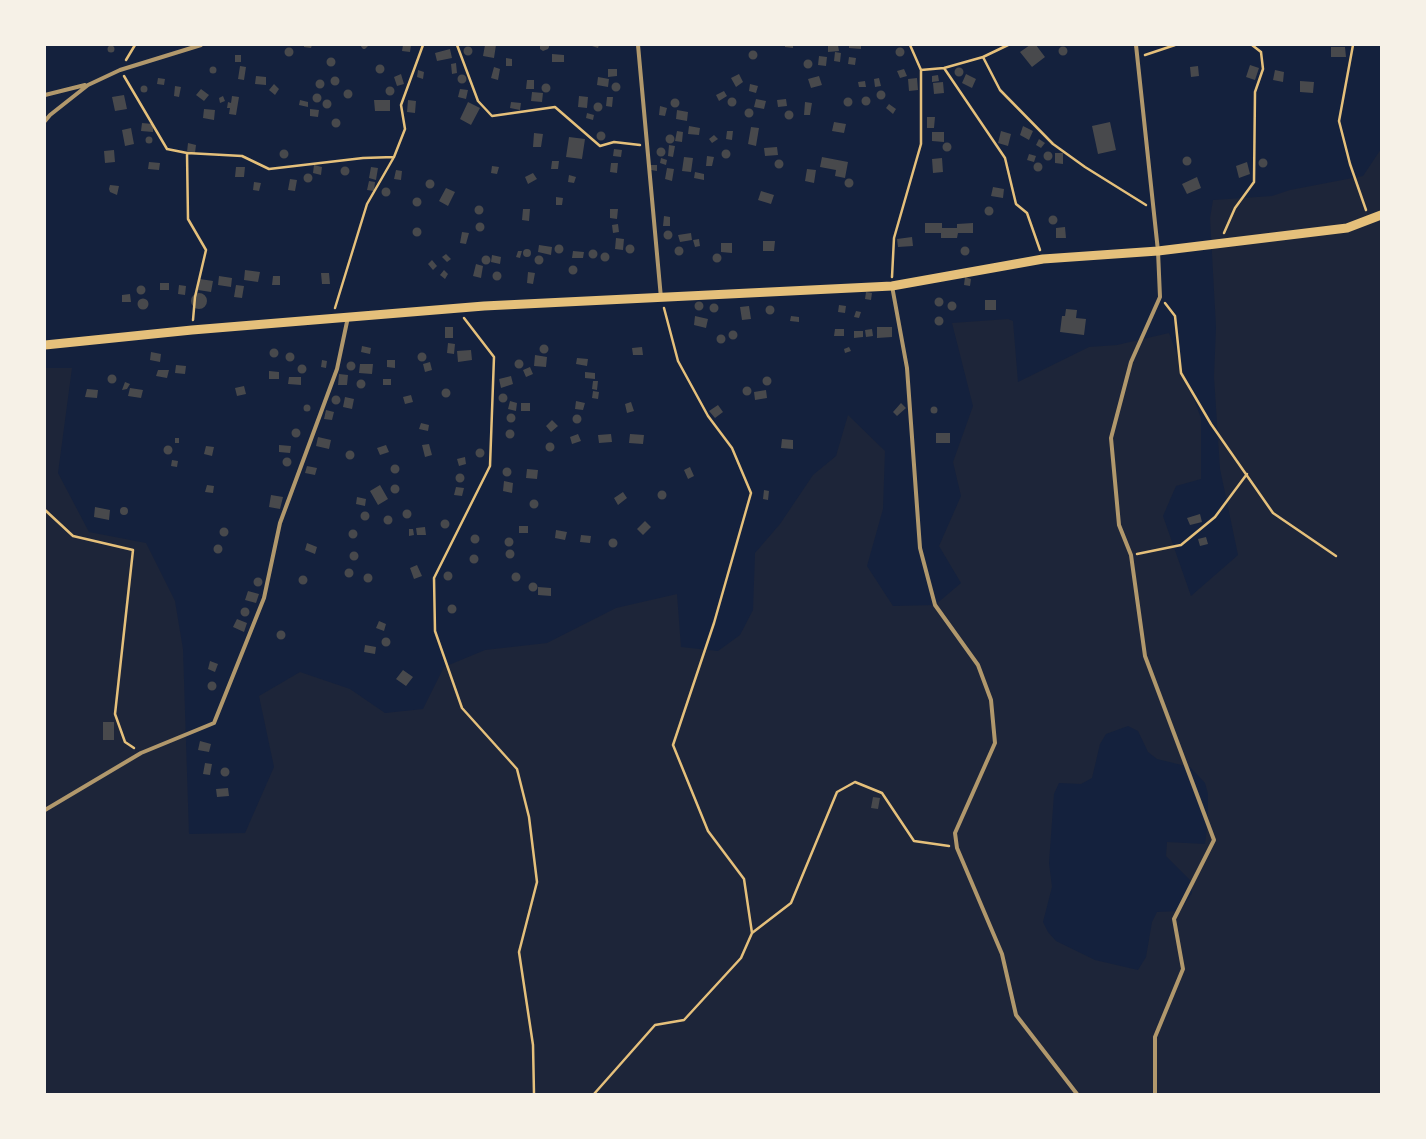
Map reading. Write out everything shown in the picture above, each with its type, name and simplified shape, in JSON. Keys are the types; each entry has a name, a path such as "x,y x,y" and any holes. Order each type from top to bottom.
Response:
{"main road":[{"path":"45,345 192,330 457,308 892,286 1043,259 1158,251 1347,228 1381,215"}],"street":[{"path":"45,95 88,85 120,70 201,45"},
{"path":"638,45 661,298"},
{"path":"1136,45 1158,251 1160,297 1131,362 1111,438 1119,525 1131,555 1145,656 1214,840 1174,919 1183,969 1155,1037 1155,1094"},
{"path":"45,121 50,115 88,85"},
{"path":"892,286 907,368 920,548 935,605 978,665 991,700 994,743 955,833 957,848 1002,954 1016,1015 1077,1094"},
{"path":"45,810 141,753 214,723 264,598 280,523 337,369 348,317"}],"path":[{"path":"135,45 120,70 167,149 187,153 242,156 269,169 363,158 394,157"},
{"path":"331,319 367,204 394,157 405,129 401,105 423,45"},
{"path":"457,45 478,101 492,116 555,107 600,146 614,142 646,145"},
{"path":"892,286 894,238 921,144 921,70 910,45"},
{"path":"921,70 944,68 982,57 1008,45"},
{"path":"1137,58 1175,45"},
{"path":"1220,243 1235,208 1254,182 1255,92 1263,69 1261,52 1252,45"},
{"path":"1353,45 1339,121 1350,164 1369,220"},
{"path":"982,57 1000,90 1053,144 1085,167 1153,210"},
{"path":"944,68 1005,158 1016,204 1027,213 1043,259"},
{"path":"187,153 188,219 206,250 195,296 192,330"},
{"path":"1160,297 1175,316 1182,373 1211,424 1274,513 1336,556"},
{"path":"661,298 678,361 708,416 732,448 751,493 714,623 673,745 708,830 744,879 752,933"},
{"path":"457,308 494,357 490,466 434,578 435,631 462,708 517,769 529,817 537,882 519,952 533,1045 534,1094"},
{"path":"1131,555 1181,544 1215,516 1247,474"},
{"path":"45,510 73,536 133,550 115,714 125,742 141,753"},
{"path":"594,1094 655,1025 684,1020 741,958 752,933 791,903 836,792 855,782 882,793 914,841 957,848"}],"shaded area":[{"path":"1381,149 1381,1094 45,1094 45,368 72,368 58,473 89,532 146,543 175,601 183,649 189,834 245,833 274,767 259,696 300,672 350,689 385,713 423,709 444,667 485,650 547,643 616,608 677,594 681,647 718,651 740,635 753,610 755,553 780,524 813,475 836,456 848,415 885,451 883,509 867,566 893,606 935,605 961,583 939,546 961,496 953,462 973,406 952,323 1008,319 1013,321 1018,382 1089,347 1117,345 1169,333 1201,418 1201,479 1176,486 1163,516 1191,596 1238,555 1220,469 1214,377 1216,327 1210,218 1213,200 1272,196 1290,190 1363,176","holes":["1128,726 1138,731 1148,752 1157,759 1190,767 1205,783 1208,794 1208,819 1205,844 1167,842 1166,856 1192,882 1192,893 1180,911 1157,912 1152,922 1146,957 1138,970 1095,960 1056,941 1048,932 1043,922 1052,887 1049,863 1054,794 1059,783 1081,784 1092,778 1100,744 1106,734"]}],"building":[{"path":"304,45 312,45 311,48 304,47"},
{"path":"360,45 369,45 363,49"},
{"path":"403,45 411,45 410,52 402,51"},
{"path":"485,45 496,45 494,58 483,56"},
{"path":"540,45 549,45 549,47 543,51 540,49"},
{"path":"589,45 599,45 598,48"},
{"path":"785,45 793,45 793,48 785,47"},
{"path":"828,45 838,45 839,51 828,52"},
{"path":"849,45 861,45 861,49 849,48"},
{"path":"1030,45 1036,45 1045,57 1032,67 1020,52"},
{"path":"111,46 114,49 111,52 108,49"},
{"path":"468,46 473,51 468,56 463,51"},
{"path":"1063,46 1068,51 1063,56 1058,51"},
{"path":"289,47 294,52 289,57 284,52"},
{"path":"900,47 905,52 900,57 895,52"},
{"path":"1331,47 1345,47 1346,57 1331,57"},
{"path":"450,49 452,58 437,61 435,53"},
{"path":"753,50 758,55 753,60 748,55"},
{"path":"835,52 841,53 840,62 834,61"},
{"path":"552,54 564,55 564,62 552,62"},
{"path":"235,55 241,55 241,62 235,62"},
{"path":"819,56 827,57 826,66 818,65"},
{"path":"331,57 336,62 331,67 326,62"},
{"path":"849,57 856,58 855,65 848,64"},
{"path":"506,58 512,59 512,66 506,66"},
{"path":"808,59 813,64 808,69 803,64"},
{"path":"456,63 457,73 452,74 451,64"},
{"path":"380,64 385,69 380,74 375,69"},
{"path":"1250,65 1259,68 1255,80 1246,77"},
{"path":"240,66 246,67 244,80 238,79"},
{"path":"1198,66 1199,76 1191,77 1190,67"},
{"path":"213,67 216,70 213,73 210,70"},
{"path":"494,67 500,69 498,80 491,78"},
{"path":"959,67 964,72 959,77 954,72"},
{"path":"608,69 617,69 617,76 608,77"},
{"path":"904,69 907,76 900,78 897,71"},
{"path":"418,70 424,72 423,79 417,77"},
{"path":"1275,70 1284,72 1283,82 1273,80"},
{"path":"401,74 404,84 397,86 394,77"},
{"path":"462,74 467,79 462,84 457,79"},
{"path":"739,74 743,82 736,87 731,78"},
{"path":"966,74 976,79 972,88 962,83"},
{"path":"938,75 939,81 932,82 932,76"},
{"path":"256,76 266,77 266,85 255,84"},
{"path":"335,76 340,81 335,86 330,81"},
{"path":"819,76 822,85 811,88 808,79"},
{"path":"598,77 609,79 608,87 597,85"},
{"path":"158,78 165,79 164,85 157,84"},
{"path":"879,78 881,86 875,87 874,79"},
{"path":"917,78 918,90 909,91 908,79"},
{"path":"320,79 325,84 320,89 315,84"},
{"path":"527,80 534,80 534,89 526,89"},
{"path":"865,81 866,87 859,87 858,82"},
{"path":"1300,81 1314,82 1313,93 1300,92"},
{"path":"616,82 621,87 616,92 611,87"},
{"path":"943,82 944,93 934,94 933,83"},
{"path":"546,83 551,88 546,93 541,88"},
{"path":"274,84 279,89 275,95 269,90"},
{"path":"750,84 758,86 756,93 749,91"},
{"path":"144,86 147,89 144,92 141,89"},
{"path":"175,86 181,87 179,97 174,96"},
{"path":"390,86 395,91 390,96 385,91"},
{"path":"201,89 209,95 204,101 196,95"},
{"path":"348,89 353,94 348,99 343,94"},
{"path":"460,89 468,90 466,99 458,97"},
{"path":"881,90 886,95 881,100 876,95"},
{"path":"724,91 727,96 719,101 716,95"},
{"path":"532,92 543,93 542,102 531,101"},
{"path":"317,93 322,98 317,103 312,98"},
{"path":"124,95 127,109 115,111 112,97"},
{"path":"223,96 225,101 220,103 219,98"},
{"path":"232,96 239,97 236,115 229,114 230,108 227,108 228,102 231,103"},
{"path":"579,96 588,97 587,108 578,107"},
{"path":"866,96 871,101 866,106 861,101"},
{"path":"607,97 613,97 612,107 606,106"},
{"path":"732,97 737,102 732,107 727,102"},
{"path":"848,97 853,102 848,107 843,102"},
{"path":"675,98 680,103 675,108 670,103"},
{"path":"327,99 332,104 327,109 322,104"},
{"path":"756,99 766,101 764,109 754,107"},
{"path":"786,99 787,106 778,107 777,100"},
{"path":"300,100 308,102 308,107 299,105"},
{"path":"374,100 390,100 390,111 375,111"},
{"path":"408,100 416,101 415,113 407,112"},
{"path":"468,102 480,108 471,125 460,119"},
{"path":"511,102 521,103 520,110 510,108"},
{"path":"598,102 603,107 598,112 593,107"},
{"path":"805,102 812,103 810,115 804,115"},
{"path":"889,104 896,109 893,114 886,108"},
{"path":"660,106 667,108 665,116 659,115"},
{"path":"749,108 754,113 749,118 744,113"},
{"path":"204,109 215,110 214,120 203,118"},
{"path":"310,109 319,110 318,117 310,116"},
{"path":"677,110 688,112 687,121 676,119"},
{"path":"789,110 794,115 789,120 784,115"},
{"path":"587,113 594,115 593,120 586,118"},
{"path":"927,117 935,117 934,128 927,128"},
{"path":"336,118 341,123 336,128 331,123"},
{"path":"834,122 846,124 844,133 832,131"},
{"path":"1110,122 1116,150 1098,154 1092,126"},
{"path":"142,123 153,124 153,132 141,131"},
{"path":"689,126 700,128 699,135 688,134"},
{"path":"1023,126 1033,131 1029,140 1020,135"},
{"path":"751,127 759,128 756,146 748,144"},
{"path":"131,128 134,144 125,146 122,130"},
{"path":"601,131 606,136 601,141 596,136"},
{"path":"677,131 683,132 682,142 675,141"},
{"path":"727,131 733,131 732,140 726,139"},
{"path":"1001,131 1011,134 1008,146 998,143"},
{"path":"932,132 944,132 944,142 932,141"},
{"path":"534,133 543,134 541,147 533,147"},
{"path":"670,134 675,139 670,144 665,139"},
{"path":"714,135 718,139 712,143 709,139"},
{"path":"149,137 152,140 149,143 146,140"},
{"path":"569,137 585,139 582,159 566,157"},
{"path":"1039,139 1045,143 1041,148 1036,145"},
{"path":"947,142 952,147 947,152 942,147"},
{"path":"188,143 196,145 195,153 187,152"},
{"path":"669,145 675,146 673,157 668,156"},
{"path":"661,147 666,152 661,157 656,152"},
{"path":"777,147 778,155 765,156 764,148"},
{"path":"284,149 289,154 284,159 279,154"},
{"path":"614,149 622,150 621,157 613,156"},
{"path":"726,149 731,154 726,159 721,154"},
{"path":"114,150 115,162 105,163 104,151"},
{"path":"1048,151 1053,156 1048,161 1043,156"},
{"path":"1055,153 1063,153 1063,164 1055,163"},
{"path":"1029,154 1036,156 1034,162 1027,160"},
{"path":"707,156 714,157 712,166 706,166"},
{"path":"1187,156 1192,161 1187,166 1182,161"},
{"path":"684,157 693,158 691,172 682,171"},
{"path":"822,157 848,162 845,178 835,176 836,170 820,167"},
{"path":"661,158 667,160 666,165 660,163"},
{"path":"942,158 943,172 933,173 932,159"},
{"path":"1263,158 1268,163 1263,168 1258,163"},
{"path":"779,159 784,164 779,169 774,164"},
{"path":"552,161 559,161 558,169 551,169"},
{"path":"149,162 160,163 159,170 148,169"},
{"path":"1038,162 1043,167 1038,172 1033,167"},
{"path":"1247,162 1250,174 1239,178 1236,166"},
{"path":"611,163 618,163 617,173 610,172"},
{"path":"314,165 322,167 321,175 313,173"},
{"path":"651,165 657,165 657,171 651,170"},
{"path":"345,166 350,171 345,176 340,171"},
{"path":"492,166 499,167 497,174 491,173"},
{"path":"236,167 245,167 244,177 235,177"},
{"path":"371,167 378,168 376,180 369,178"},
{"path":"667,168 674,169 672,181 665,179"},
{"path":"807,169 816,170 814,183 805,181"},
{"path":"396,170 402,171 401,180 394,179"},
{"path":"695,172 704,174 704,180 694,178"},
{"path":"308,173 313,178 308,183 303,178"},
{"path":"533,173 537,179 528,184 525,177"},
{"path":"569,175 576,177 574,183 568,182"},
{"path":"1197,177 1201,188 1187,194 1182,184"},
{"path":"849,178 854,183 849,188 844,183"},
{"path":"290,179 297,180 295,191 288,190"},
{"path":"430,179 435,184 430,189 425,184"},
{"path":"369,181 375,182 374,191 367,190"},
{"path":"254,182 261,183 259,191 253,190"},
{"path":"110,185 119,186 117,195 110,192"},
{"path":"386,187 391,192 386,197 381,192"},
{"path":"993,187 1004,189 1003,198 991,196"},
{"path":"446,188 455,192 448,206 439,201"},
{"path":"761,191 774,195 771,204 758,200"},
{"path":"417,197 422,202 417,207 412,202"},
{"path":"556,197 563,198 562,205 556,205"},
{"path":"479,205 484,210 479,215 474,210"},
{"path":"989,206 994,211 989,216 984,211"},
{"path":"523,209 530,209 529,221 522,220"},
{"path":"610,209 618,209 617,219 610,218"},
{"path":"1053,215 1058,220 1053,225 1048,220"},
{"path":"664,216 670,217 670,226 663,226"},
{"path":"480,222 485,227 480,232 475,227"},
{"path":"925,223 942,223 942,228 957,228 957,224 973,223 973,233 958,233 957,238 941,238 941,233 925,233"},
{"path":"618,224 619,232 613,233 612,225"},
{"path":"417,227 422,232 417,237 412,232"},
{"path":"1065,227 1066,238 1056,238 1056,228"},
{"path":"668,230 673,235 668,240 663,235"},
{"path":"462,232 469,233 466,244 460,243"},
{"path":"691,233 692,240 680,242 678,235"},
{"path":"912,237 913,246 898,247 897,239"},
{"path":"616,238 624,239 623,250 615,249"},
{"path":"699,239 700,246 695,247 693,240"},
{"path":"763,241 775,241 774,251 763,251"},
{"path":"721,243 732,243 732,253 721,252"},
{"path":"559,244 564,249 559,254 554,249"},
{"path":"630,244 635,249 630,254 625,249"},
{"path":"539,245 552,247 551,255 538,252"},
{"path":"679,246 684,251 679,256 674,251"},
{"path":"965,246 970,251 965,256 960,251"},
{"path":"527,249 530,250 530,256 527,257 524,256 523,253 524,250"},
{"path":"593,249 598,254 593,259 588,254"},
{"path":"518,251 522,251 520,258 516,257"},
{"path":"573,251 584,252 583,258 572,258"},
{"path":"605,252 610,257 605,262 600,257"},
{"path":"717,253 722,258 717,263 712,258"},
{"path":"446,254 451,259 447,262 442,257"},
{"path":"486,255 491,260 486,265 481,260"},
{"path":"492,255 501,257 500,264 491,262"},
{"path":"539,255 544,260 539,265 534,260"},
{"path":"432,260 437,266 433,270 428,264"},
{"path":"476,264 483,266 481,278 473,276"},
{"path":"573,265 578,270 573,275 568,270"},
{"path":"245,270 260,272 258,282 244,280"},
{"path":"444,270 448,274 445,279 440,275"},
{"path":"497,271 502,276 497,281 492,276"},
{"path":"528,272 535,273 533,284 527,283"},
{"path":"321,273 329,273 330,284 322,284"},
{"path":"219,276 232,278 231,287 218,285"},
{"path":"273,276 280,276 280,285 272,285"},
{"path":"965,277 971,279 970,286 964,285"},
{"path":"200,279 213,281 211,292 198,290"},
{"path":"160,283 169,283 169,290 160,290"},
{"path":"179,285 186,286 185,295 178,294"},
{"path":"236,285 244,286 242,298 234,297"},
{"path":"139,286 143,286 145,290 143,294 139,294 137,292 137,288"},
{"path":"866,292 872,293 871,300 865,299"},
{"path":"199,293 206,298 207,301 202,308 199,309 192,304 191,301 196,294"},
{"path":"130,294 131,302 122,302 122,295"},
{"path":"939,297 944,302 939,307 934,302"},
{"path":"143,298 147,300 149,304 147,308 143,310 139,308 137,304 139,300"},
{"path":"985,300 996,300 996,310 985,310"},
{"path":"699,301 704,306 699,311 694,306"},
{"path":"952,301 957,306 952,311 947,306"},
{"path":"714,303 719,308 714,313 709,308"},
{"path":"770,305 775,310 770,315 765,310"},
{"path":"839,305 846,306 845,313 838,312"},
{"path":"749,306 751,319 742,320 740,307"},
{"path":"1066,309 1077,310 1076,318 1086,319 1084,335 1060,332 1062,316 1065,316"},
{"path":"856,311 861,312 859,318 854,317"},
{"path":"695,316 708,319 706,328 694,325"},
{"path":"791,316 799,317 799,322 790,321"},
{"path":"939,316 944,321 939,326 934,321"},
{"path":"445,327 453,327 453,338 445,338"},
{"path":"877,327 892,327 892,337 877,338"},
{"path":"835,329 844,329 844,336 834,336"},
{"path":"872,329 873,336 866,337 865,330"},
{"path":"733,330 738,335 733,340 728,335"},
{"path":"854,331 863,331 863,337 854,338"},
{"path":"721,334 726,339 721,344 716,339"},
{"path":"448,343 455,344 454,354 447,353"},
{"path":"544,344 549,349 544,354 539,349"},
{"path":"362,346 371,348 370,354 361,352"},
{"path":"642,347 643,355 633,355 632,348"},
{"path":"849,347 851,351 845,353 844,349"},
{"path":"274,348 279,353 274,358 269,353"},
{"path":"471,350 472,360 458,362 457,351"},
{"path":"151,352 161,354 160,362 150,360"},
{"path":"290,352 295,357 290,362 285,357"},
{"path":"422,352 427,357 422,362 417,357"},
{"path":"535,355 547,357 546,367 534,366"},
{"path":"577,358 588,359 587,366 576,364"},
{"path":"519,359 524,364 519,369 514,364"},
{"path":"322,360 327,361 326,368 321,367"},
{"path":"387,360 395,360 395,368 387,367"},
{"path":"351,361 356,366 351,371 346,366"},
{"path":"430,362 432,370 425,372 423,364"},
{"path":"302,364 307,369 302,374 297,369"},
{"path":"360,364 373,364 372,374 359,373"},
{"path":"176,365 186,366 185,374 175,373"},
{"path":"530,367 533,374 526,377 523,370"},
{"path":"158,370 169,370 167,378 156,376"},
{"path":"269,371 279,372 279,379 269,379"},
{"path":"585,372 595,373 595,379 585,378"},
{"path":"339,374 348,375 347,385 338,385"},
{"path":"110,375 114,375 116,379 114,383 110,383 108,381 108,377"},
{"path":"511,376 513,384 501,388 499,379"},
{"path":"767,376 772,381 767,386 762,381"},
{"path":"289,377 301,377 301,385 288,384"},
{"path":"361,379 366,384 361,389 356,384"},
{"path":"383,379 391,379 391,385 383,385"},
{"path":"593,381 598,381 597,390 592,389"},
{"path":"125,382 130,384 127,389 122,390"},
{"path":"244,386 246,394 237,396 235,388"},
{"path":"747,386 752,391 747,396 742,391"},
{"path":"130,388 143,390 141,398 128,396"},
{"path":"446,388 451,393 446,398 441,393"},
{"path":"87,389 98,390 97,398 85,397"},
{"path":"766,390 767,398 755,400 754,392"},
{"path":"593,391 599,392 598,399 592,398"},
{"path":"503,393 508,398 503,403 498,398"},
{"path":"336,395 341,400 336,405 331,400"},
{"path":"411,395 413,402 405,404 403,397"},
{"path":"345,397 354,399 352,409 343,407"},
{"path":"510,401 517,403 516,411 508,409"},
{"path":"576,401 585,403 583,410 575,409"},
{"path":"631,402 634,411 627,413 625,404"},
{"path":"521,403 530,403 530,411 521,411"},
{"path":"901,403 906,408 897,416 893,412"},
{"path":"307,405 310,408 307,411 304,408"},
{"path":"718,405 723,412 715,418 709,411"},
{"path":"934,406 937,407 937,413 934,414 931,413 930,410 931,407"},
{"path":"326,410 334,412 332,420 324,419"},
{"path":"511,413 516,418 511,423 506,418"},
{"path":"577,414 582,419 577,424 572,419"},
{"path":"552,420 558,426 551,432 546,426"},
{"path":"421,423 429,425 428,431 419,429"},
{"path":"296,428 301,433 296,438 291,433"},
{"path":"510,429 515,434 510,439 505,434"},
{"path":"936,433 950,433 950,443 936,443"},
{"path":"578,434 581,441 572,444 570,437"},
{"path":"611,434 612,442 599,443 598,435"},
{"path":"630,434 644,435 643,444 629,443"},
{"path":"318,437 331,440 329,449 316,446"},
{"path":"175,438 179,438 179,443 175,443"},
{"path":"782,439 793,440 793,449 781,448"},
{"path":"550,442 555,447 550,452 545,447"},
{"path":"429,444 432,455 425,457 422,445"},
{"path":"279,445 291,446 290,453 279,452"},
{"path":"386,445 389,452 380,455 377,448"},
{"path":"166,446 170,446 172,450 170,454 166,454 164,452 164,448"},
{"path":"206,446 214,447 212,456 204,454"},
{"path":"480,448 485,453 480,458 475,453"},
{"path":"350,450 355,455 350,460 345,455"},
{"path":"287,457 292,462 287,467 282,462"},
{"path":"465,457 466,464 459,466 457,459"},
{"path":"172,460 178,461 177,467 171,466"},
{"path":"395,464 400,469 395,474 390,469"},
{"path":"307,466 317,468 315,475 305,473"},
{"path":"507,467 512,472 507,477 502,472"},
{"path":"690,467 694,476 688,479 684,470"},
{"path":"527,469 538,470 537,479 526,478"},
{"path":"460,473 465,478 460,483 455,478"},
{"path":"504,481 513,483 512,493 503,491"},
{"path":"395,484 400,489 395,494 390,489"},
{"path":"207,485 214,486 213,493 205,492"},
{"path":"380,485 388,499 378,505 370,491"},
{"path":"456,487 464,488 462,496 454,495"},
{"path":"662,490 667,495 662,500 657,495"},
{"path":"764,490 769,491 768,500 763,499"},
{"path":"623,492 627,498 618,505 614,498"},
{"path":"271,495 283,497 280,509 269,507"},
{"path":"357,497 366,499 365,506 356,504"},
{"path":"534,499 539,504 534,509 529,504"},
{"path":"95,507 110,510 109,520 94,517"},
{"path":"122,507 126,507 128,511 126,515 122,515 120,513 120,509"},
{"path":"407,509 412,514 407,519 402,514"},
{"path":"365,511 370,516 365,521 360,516"},
{"path":"1200,514 1202,522 1190,525 1187,518"},
{"path":"388,515 393,520 388,525 383,520"},
{"path":"445,519 450,524 445,529 440,524"},
{"path":"645,521 651,527 643,535 637,529"},
{"path":"519,526 528,526 528,533 519,533"},
{"path":"224,527 229,532 224,537 219,532"},
{"path":"425,527 426,535 417,535 416,528"},
{"path":"353,529 358,534 353,539 348,534"},
{"path":"409,529 413,529 414,535 409,536"},
{"path":"556,530 567,532 565,540 555,538"},
{"path":"475,534 480,539 475,544 470,539"},
{"path":"581,535 591,536 590,543 580,542"},
{"path":"509,537 514,542 509,547 504,542"},
{"path":"1206,537 1208,544 1200,546 1198,539"},
{"path":"613,538 618,543 613,548 608,543"},
{"path":"307,543 317,547 315,554 305,550"},
{"path":"218,544 223,549 218,554 213,549"},
{"path":"510,549 515,554 510,559 505,554"},
{"path":"354,551 359,556 354,561 349,556"},
{"path":"474,554 479,559 474,564 469,559"},
{"path":"417,565 422,576 414,579 410,568"},
{"path":"349,568 354,573 349,578 344,573"},
{"path":"448,571 453,576 448,581 443,576"},
{"path":"516,572 521,577 516,582 511,577"},
{"path":"368,573 373,578 368,583 363,578"},
{"path":"303,575 308,580 303,585 298,580"},
{"path":"258,577 263,582 258,587 253,582"},
{"path":"533,582 538,587 533,592 528,587"},
{"path":"538,587 551,588 551,596 538,595"},
{"path":"248,591 259,594 256,603 245,600"},
{"path":"452,604 457,609 452,614 447,609"},
{"path":"245,607 250,612 245,617 240,612"},
{"path":"237,619 247,623 244,632 233,627"},
{"path":"379,621 386,624 384,631 376,628"},
{"path":"281,630 286,635 281,640 276,635"},
{"path":"386,637 391,642 386,647 381,642"},
{"path":"365,645 376,647 375,654 364,652"},
{"path":"210,661 218,664 215,672 208,669"},
{"path":"403,670 413,677 406,686 396,679"},
{"path":"212,681 217,686 212,691 207,686"},
{"path":"103,722 114,722 114,740 103,740"},
{"path":"200,741 211,744 209,752 198,750"},
{"path":"205,763 212,764 210,775 203,774"},
{"path":"225,767 230,772 225,777 220,772"},
{"path":"228,788 229,796 217,797 216,789"},
{"path":"873,797 880,798 878,809 871,808"}]}
